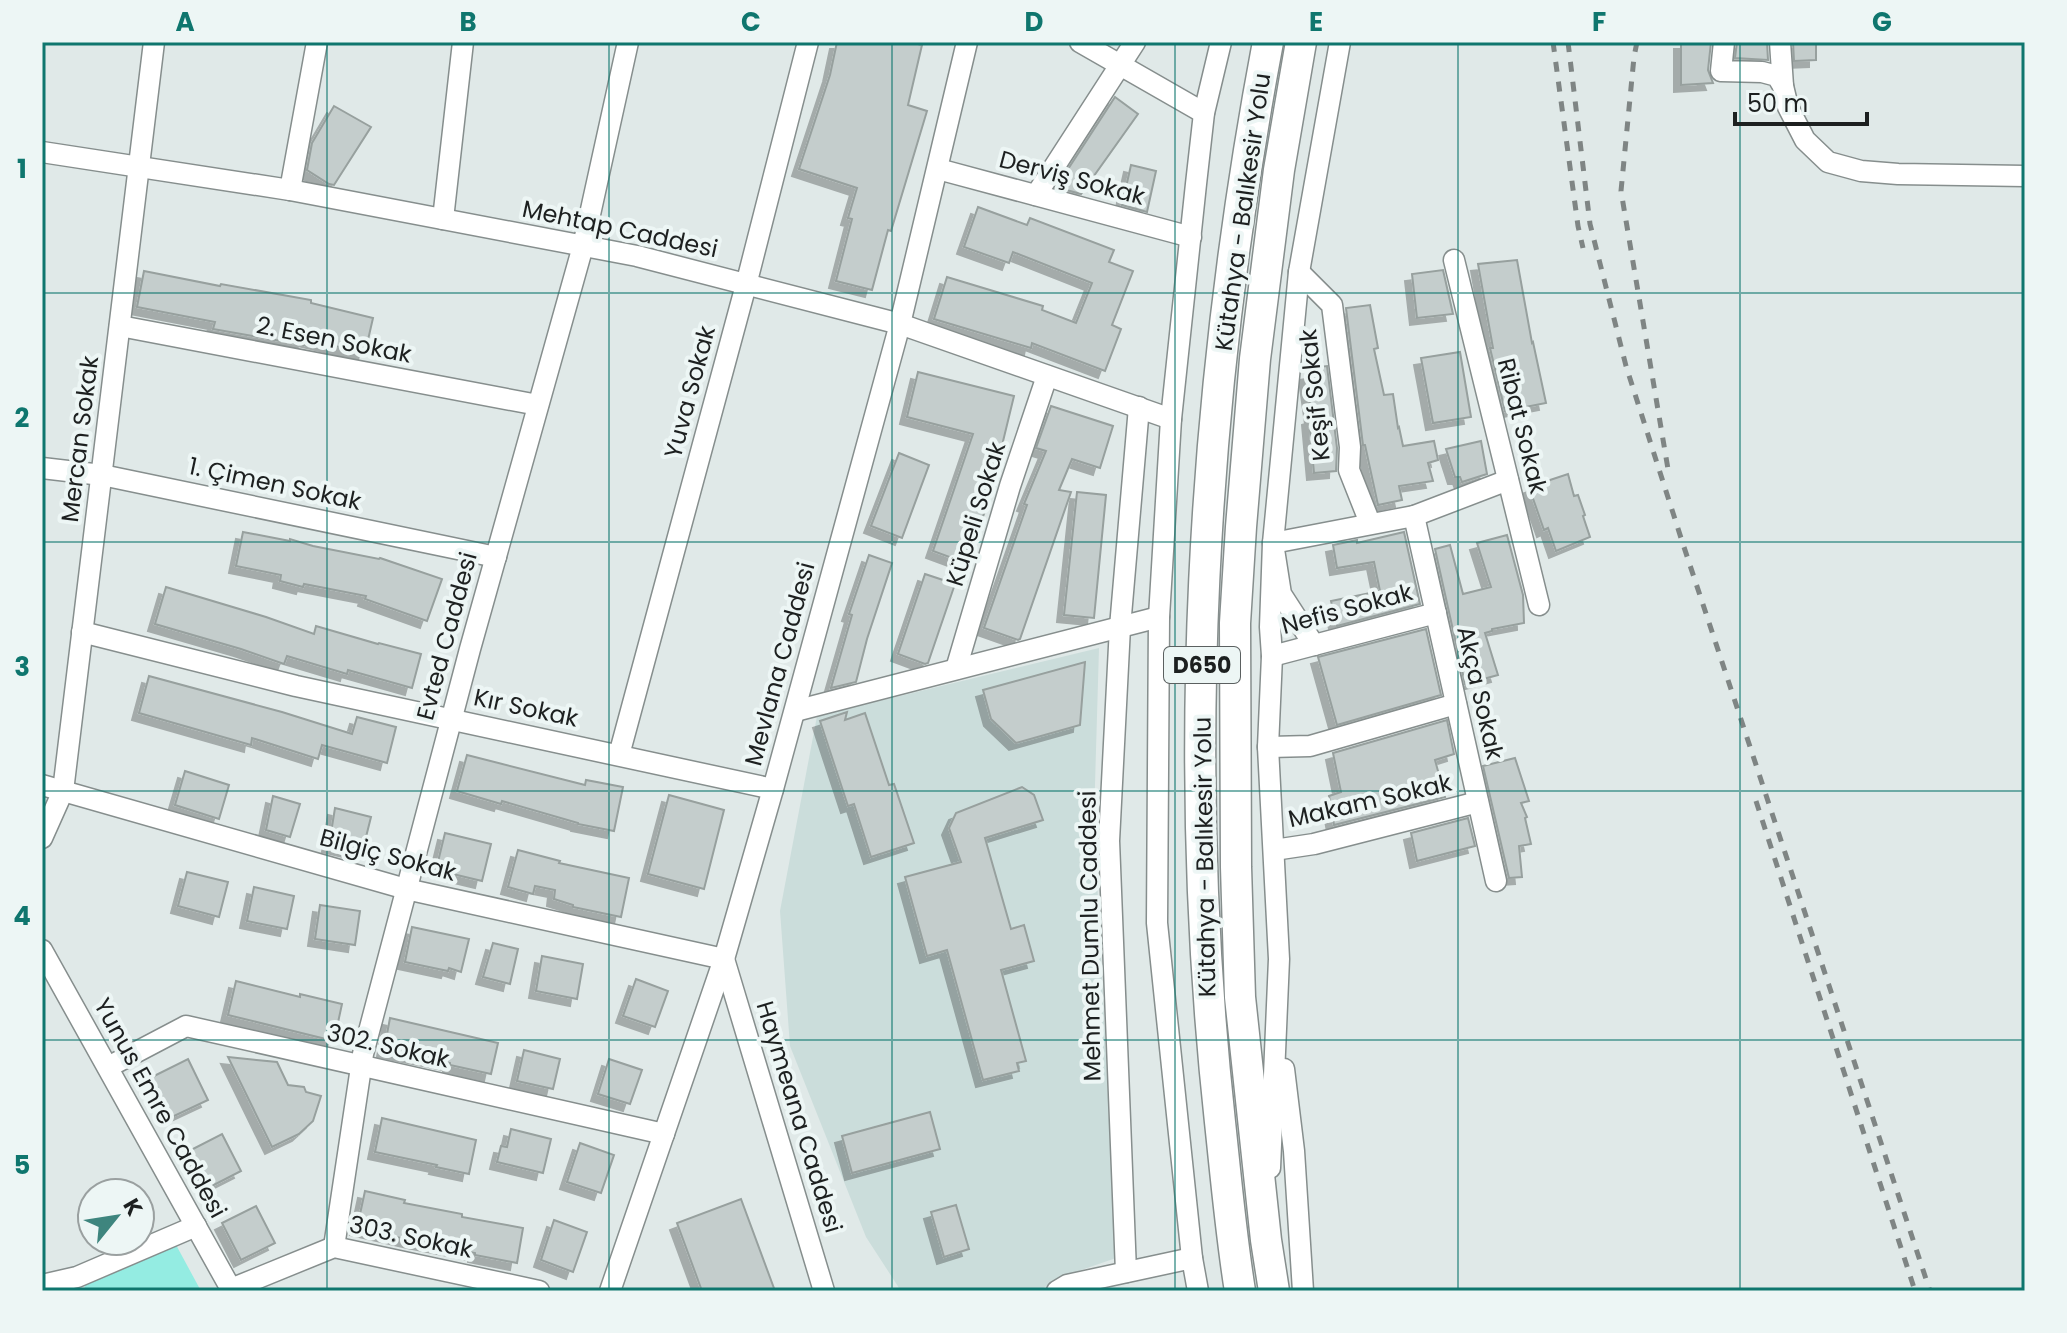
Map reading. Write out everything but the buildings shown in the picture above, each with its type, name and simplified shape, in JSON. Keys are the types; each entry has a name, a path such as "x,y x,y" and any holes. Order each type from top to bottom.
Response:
{"highway":[{"name":"Kütahya - Balıkesir Yolu","path":"1240,1291 1213,1059 1204,943 1202,627 1216,401 1237,232 1268,42"},
{"name":"Kütahya - Balıkesir Yolu","path":"1274,1291 1240,997 1235,623 1255,359 1279,170 1301,42"}],"street":[{"name":"Mercan Sokak","path":"42,838 63,791 154,42"},
{"path":"290,190 317,42"},
{"path":"443,219 463,42"},
{"name":"Evted Caddesi","path":"334,1247 361,1067 451,719 583,246 628,42"},
{"name":"Yuva Sokak","path":"619,755 808,42"},
{"name":"Mevlana Caddesi","path":"616,1289 664,1134 724,959 795,711 900,324 967,42"},
{"path":"1080,42 1204,113"},
{"path":"1036,195 1135,42"},
{"path":"1198,1291 1157,923 1159,617 1171,419 1204,113 1221,42"},
{"path":"1266,1240 1279,959 1268,747 1273,543 1299,272 1340,42"},
{"path":"1724,42 1721,71 1762,72 1777,76 1783,86"},
{"path":"1780,42 1788,107 1805,140 1828,162 1861,171 1898,174 2025,176"},
{"name":"Mehtap Caddesi","path":"42,152 290,190 637,256 900,324 1171,419"},
{"name":"Derviş Sokak","path":"938,169 1191,237"},
{"name":"Ribat Sokak","path":"1454,260 1539,605"},
{"name":"Keşif Sokak","path":"1299,272 1332,305 1350,447 1349,470 1370,523"},
{"name":"2. Esen Sokak","path":"120,326 538,405"},
{"name":"Küpeli Sokak","path":"956,669 1010,486 1047,376"},
{"name":"Mehmet Dumlu Caddesi","path":"1126,1272 1109,841 1120,627 1139,407"},
{"name":"1. Çimen Sokak","path":"42,468 102,475 496,557"},
{"path":"1273,543 1414,516 1508,480"},
{"name":"Akça Sokak","path":"1414,516 1496,881"},
{"path":"1273,543 1281,594 1314,645"},
{"name":"Nefis Sokak","path":"1272,656 1436,613"},
{"path":"795,711 1159,617"},
{"name":"Kır Sokak","path":"82,632 296,686 773,789"},
{"path":"1268,747 1310,746 1456,704"},
{"name":"Bilgiç Sokak","path":"42,785 406,889 724,959"},
{"name":"Makam Sokak","path":"1274,850 1314,844 1478,802"},
{"path":"1238,913 1275,911"},
{"name":"Yunus Emre Caddesi","path":"42,950 232,1290"},
{"name":"Haymeana Caddesi","path":"724,959 824,1291"},
{"path":"1277,1009 1294,1151 1303,1291"},
{"name":"302. Sokak","path":"108,1067 186,1026 664,1134"},
{"path":"42,1285 78,1284 196,1226"},
{"name":"303. Sokak","path":"232,1290 334,1247 539,1291"},
{"path":"1057,1291 1067,1285 1192,1258"}],"shaded area":[{"path":"1099,648 1094,819 1116,1258 1064,1276 1038,1291 901,1291 866,1237 790,1046 780,911 817,716"},
{"path":"175,1243 201,1291 85,1291 84,1279 140,1257 156,1257 156,1251"}],"railway":[{"path":"1553,42 1583,248"},
{"path":"1568,42 1590,224 1626,366 1930,1291"},
{"path":"1637,42 1621,191 1668,469"},
{"path":"1756,801 1915,1291"}]}
